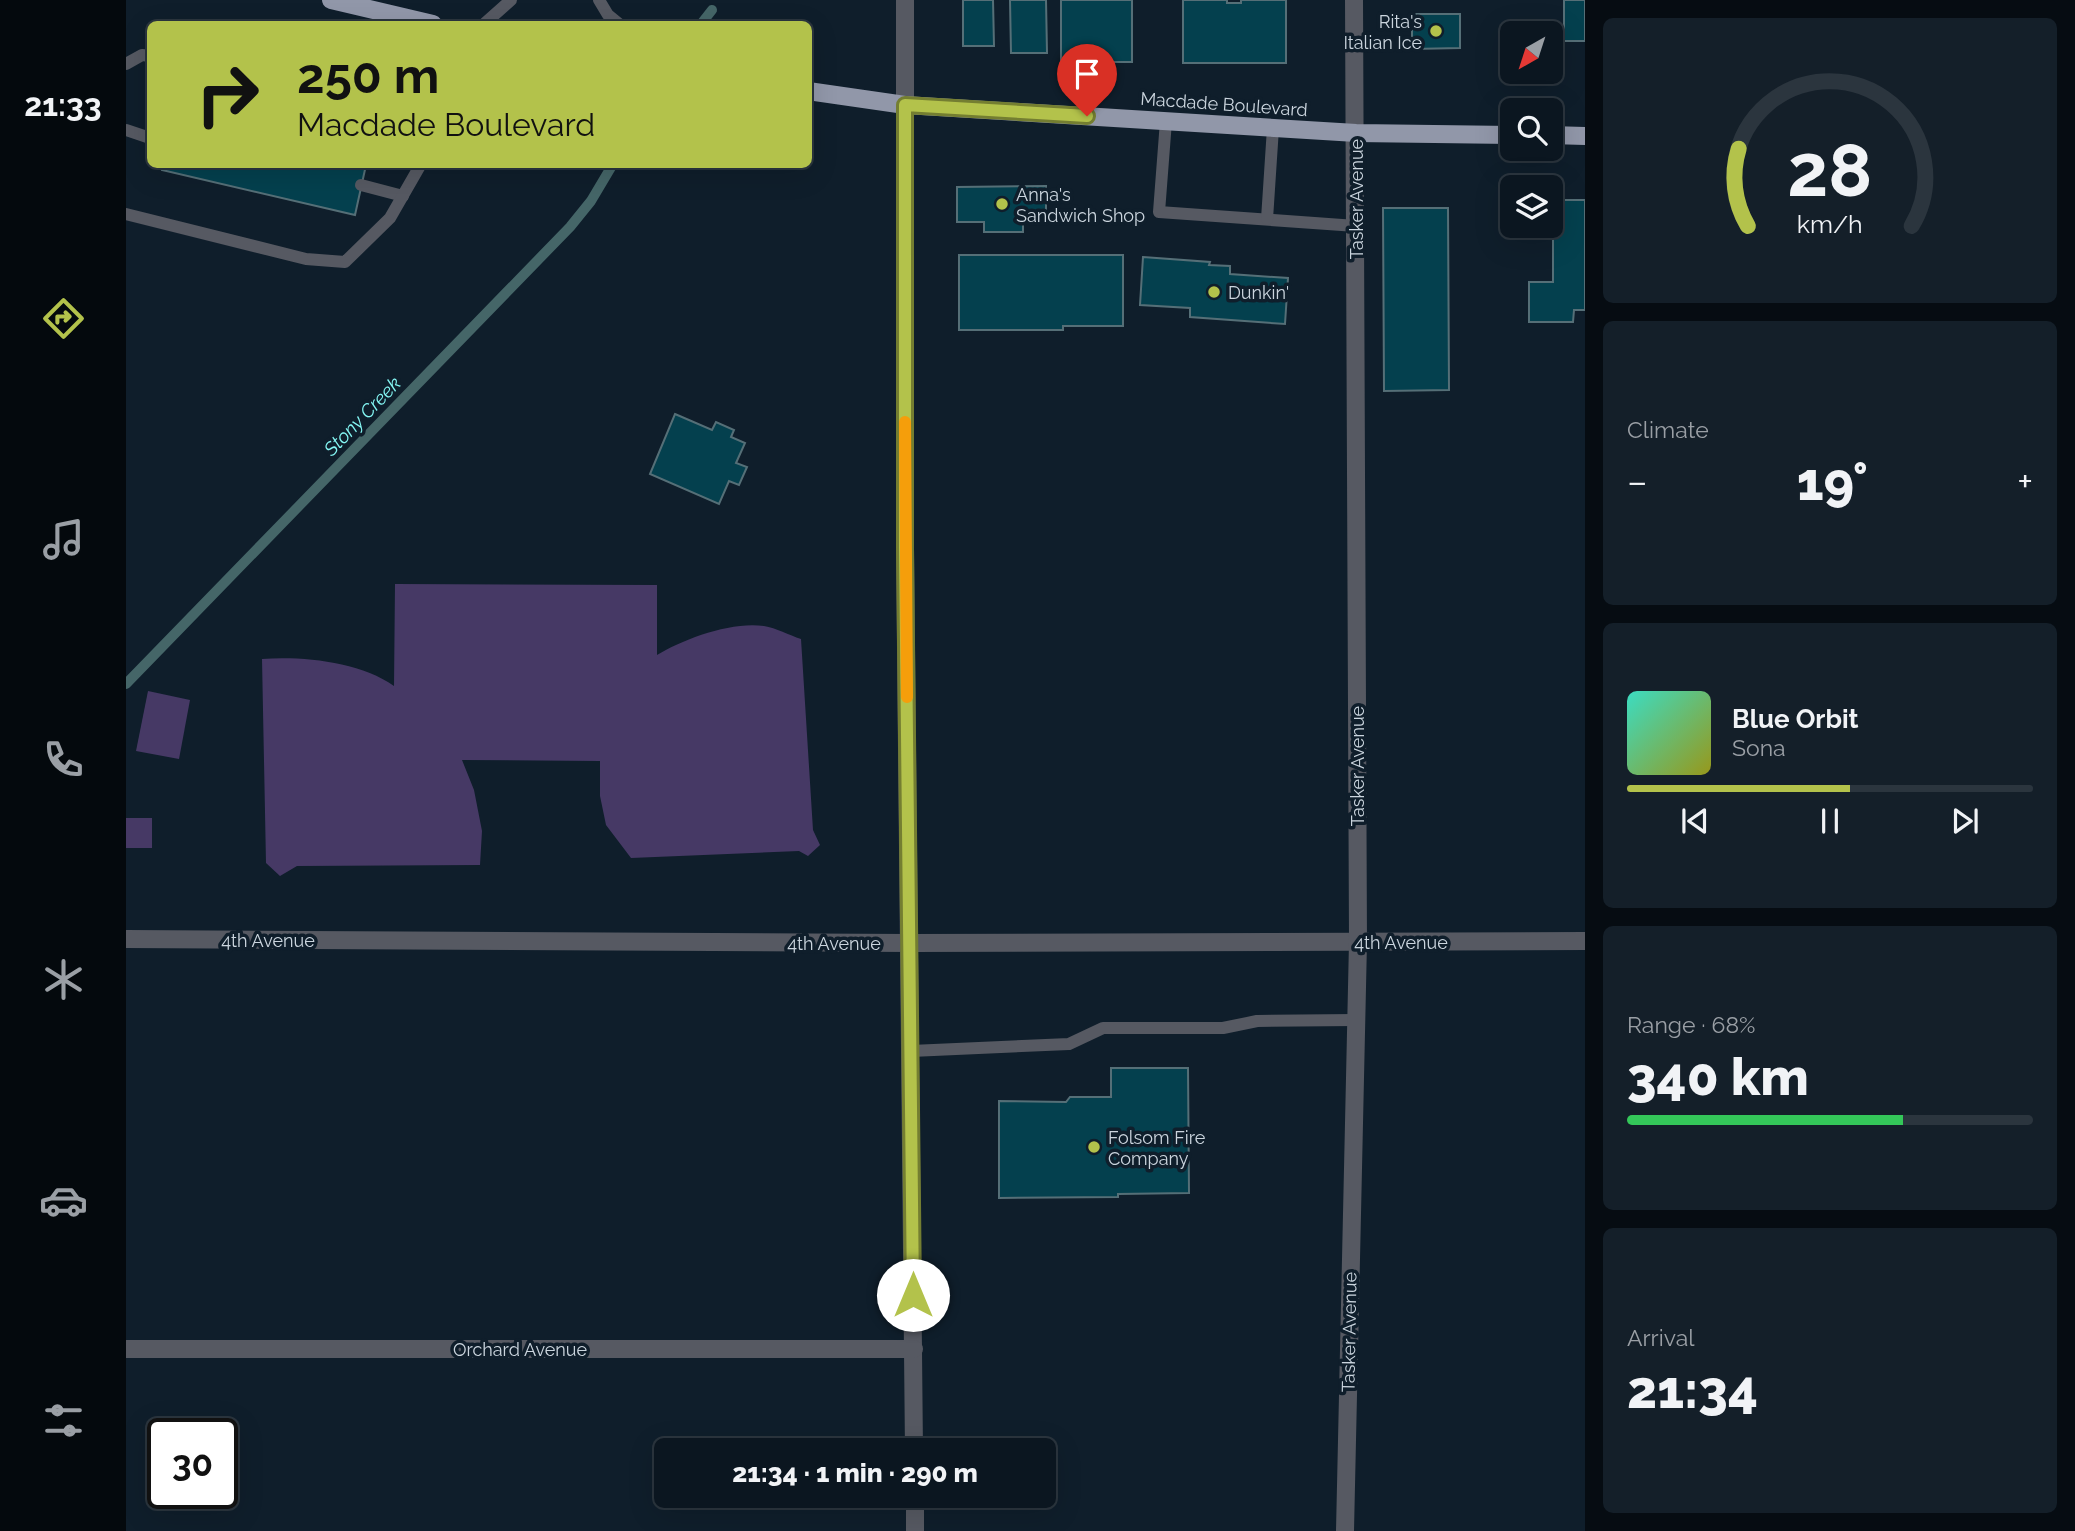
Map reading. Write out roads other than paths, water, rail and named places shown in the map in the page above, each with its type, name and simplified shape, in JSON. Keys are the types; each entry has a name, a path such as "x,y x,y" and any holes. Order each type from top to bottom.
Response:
{"main road":[{"path":"331,0 420,21"},
{"name":"Macdade Boulevard","path":"812,92 905,105 1356,133 1500,135"},
{"path":"1563,135 1585,136"}],"street":[{"path":"905,0 905,548 914,1438"},
{"name":"Tasker Avenue","path":"1345,1531 1358,942 1354,0"},
{"name":"4th Avenue","path":"126,939 910,943 1585,941"},
{"name":"Orchard Avenue","path":"126,1349 914,1349"},
{"path":"915,1508 915,1531"}],"lane":[{"path":"487,21 511,0"},
{"path":"599,0 608,15 615,21"},
{"path":"126,64 142,55 147,56"},
{"path":"1166,121 1159,212 1356,226"},
{"path":"1267,219 1273,128"},
{"path":"126,130 147,137"},
{"path":"126,214 306,259 345,262 390,218 419,168"},
{"path":"361,185 403,197"},
{"path":"911,1051 1069,1044 1103,1028 1223,1028 1257,1021 1356,1020"}],"waterway":[{"name":"Stony Creek","path":"703,21 712,10"},
{"name":"Stony Creek","path":"126,684 570,227 591,201 611,168"}],"place":[{"name":"Rita's Italian Ice","path":"1436,31"},
{"name":"Anna's Sandwich Shop","path":"1002,204"},
{"name":"Dunkin'","path":"1214,292"},
{"name":"Folsom Fire Company","path":"1094,1147"}]}
